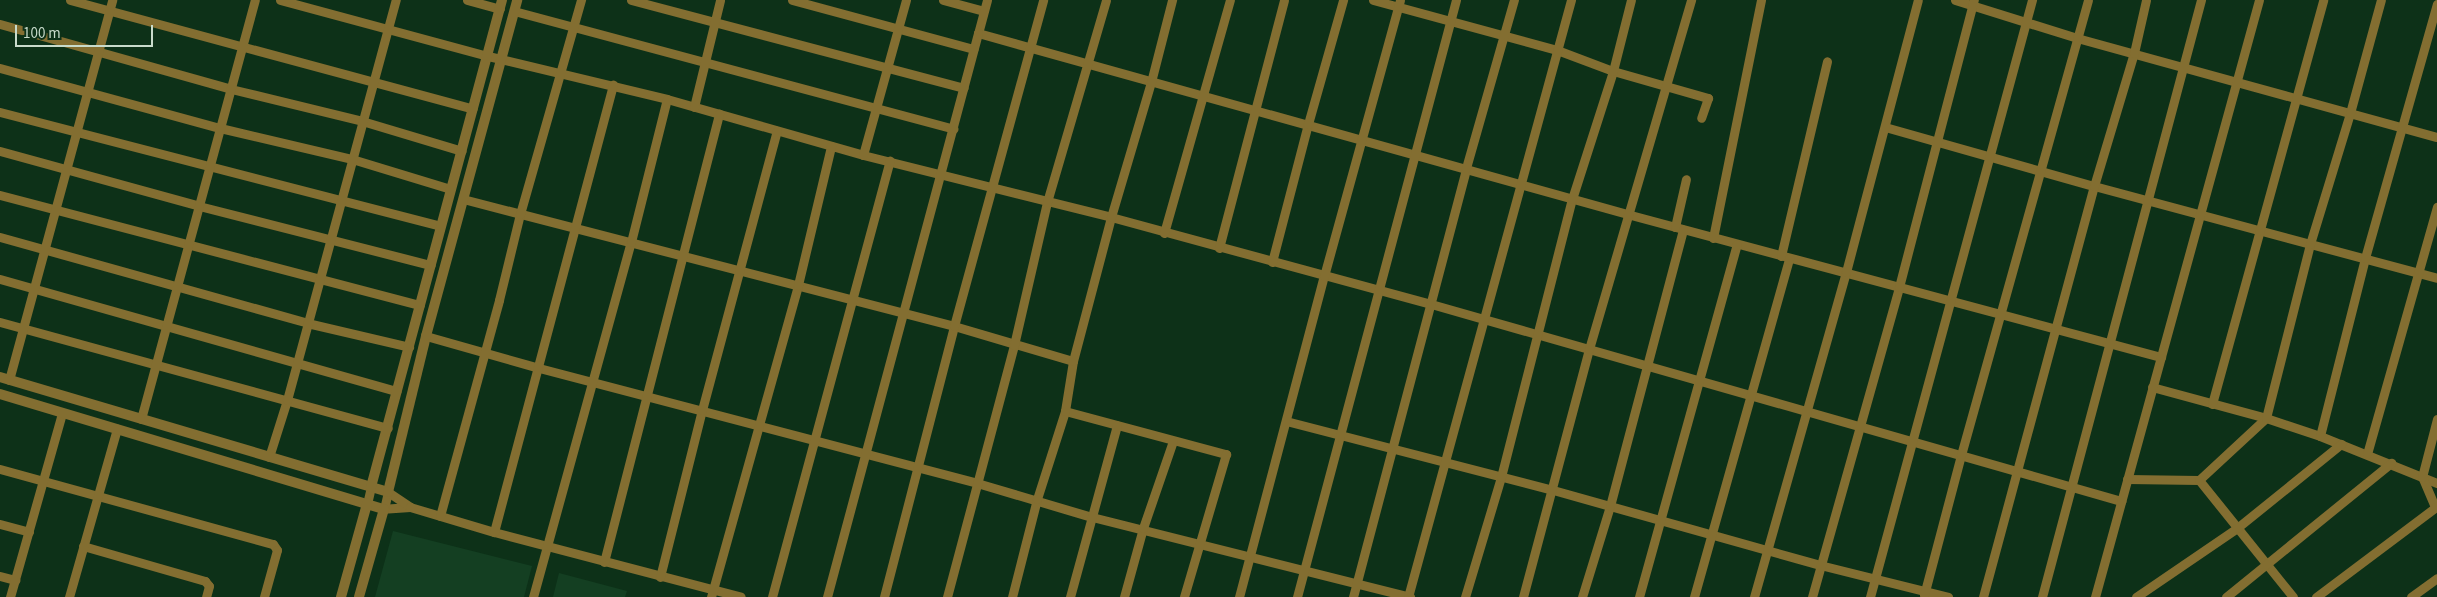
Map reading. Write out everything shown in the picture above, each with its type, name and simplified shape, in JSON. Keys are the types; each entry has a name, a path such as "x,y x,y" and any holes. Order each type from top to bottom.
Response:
{"street":[{"path":"70,0 472,109"},
{"path":"112,0 56,209 22,327 4,379 388,492 410,507 494,532 660,577 712,594 741,597"},
{"path":"141,419 255,0"},
{"path":"280,0 488,56 667,99 863,155 1111,217 1219,248 1431,304 1646,366 1752,394 2121,501"},
{"path":"269,457 287,400 396,0"},
{"path":"341,597 501,4 467,0"},
{"path":"359,597 384,509 426,336 517,0"},
{"path":"440,516 520,214 581,0"},
{"path":"631,0 964,88"},
{"path":"694,107 720,0"},
{"path":"792,0 897,30 974,49"},
{"path":"863,155 906,0"},
{"path":"942,0 984,11"},
{"path":"828,597 987,0"},
{"path":"884,597 954,326 994,187 1029,47 1043,0"},
{"path":"947,597 1014,345 1047,202 1106,0"},
{"path":"1012,597 1037,499 1065,412 1073,362 1111,217 1172,0"},
{"path":"1164,233 1230,0"},
{"path":"1219,248 1284,0"},
{"path":"1272,262 1343,0"},
{"path":"1373,0 1399,4 1450,21 1557,50 1613,71 1708,98 1701,118"},
{"path":"1297,597 1338,435 1456,0"},
{"path":"1353,597 1466,168 1514,0"},
{"path":"426,336 539,368 1037,499 1092,517 1143,528 1199,545 1408,597 1485,319 1570,0"},
{"path":"1465,597 1501,477 1572,199 1613,71 1631,0"},
{"path":"1523,597 1589,349 1690,0"},
{"path":"1713,238 1762,0"},
{"path":"1754,597 1846,272 1918,0"},
{"path":"1955,0 1973,3 2077,38 2437,136"},
{"path":"1870,597 1910,440 1951,301 1988,156 2032,0"},
{"path":"1924,594 2088,0"},
{"path":"1983,597 2094,186 2134,53 2146,0"},
{"path":"2042,597 2201,0"},
{"path":"2095,597 2259,0"},
{"path":"2212,404 2323,0"},
{"path":"2127,480 2199,480 2266,418 2310,244 2350,113 2381,0"},
{"path":"1812,597 1938,141 1973,3"},
{"path":"1239,597 1324,276 1399,4"},
{"path":"2320,436 2365,258 2437,4"},
{"path":"514,11 953,129"},
{"path":"0,24 231,89 362,120 462,151"},
{"path":"978,33 1713,238 2161,357"},
{"path":"1694,597 1752,394 1785,257 1826,61"},
{"path":"0,68 220,128 352,160 451,189"},
{"path":"494,532 613,85"},
{"path":"533,597 631,242 667,99"},
{"path":"0,112 209,168 441,226"},
{"path":"604,562 720,114"},
{"path":"1885,127 2094,186 2437,278"},
{"path":"660,577 702,410 777,131"},
{"path":"712,594 798,285 831,146"},
{"path":"0,151 199,206 331,238 431,265"},
{"path":"772,597 890,161"},
{"path":"1582,597 1610,506 1646,366 1679,228 1686,179"},
{"path":"0,195 188,246 420,305"},
{"path":"463,198 954,326 1073,362"},
{"path":"2367,454 2437,207"},
{"path":"0,237 308,323 409,347"},
{"path":"1639,597 1737,244"},
{"path":"0,279 397,391"},
{"path":"0,322 388,428"},
{"path":"2152,387 2266,418 2320,436 2437,483"},
{"path":"0,394 384,509 410,507"},
{"path":"1065,412 1226,454 1184,597"},
{"path":"10,597 62,413"},
{"path":"2316,597 2436,507 2422,477 2437,419"},
{"path":"1286,421 1553,490 1710,536 1924,594 1948,597"},
{"path":"1070,597 1117,425"},
{"path":"69,597 117,429"},
{"path":"1124,597 1143,528 1173,441"},
{"path":"2136,597 2237,528 2341,444"},
{"path":"2226,597 2391,463"},
{"path":"0,469 98,494 273,544 277,550 264,597"},
{"path":"2199,480 2293,597"},
{"path":"0,524 29,532"},
{"path":"83,546 205,581 209,586 206,597"},
{"path":"0,576 15,580"},
{"path":"2411,597 2437,578"}],"shaded area":[{"path":"393,531 532,566 524,597 375,597"},
{"path":"559,573 627,591 625,597 553,597"}]}
